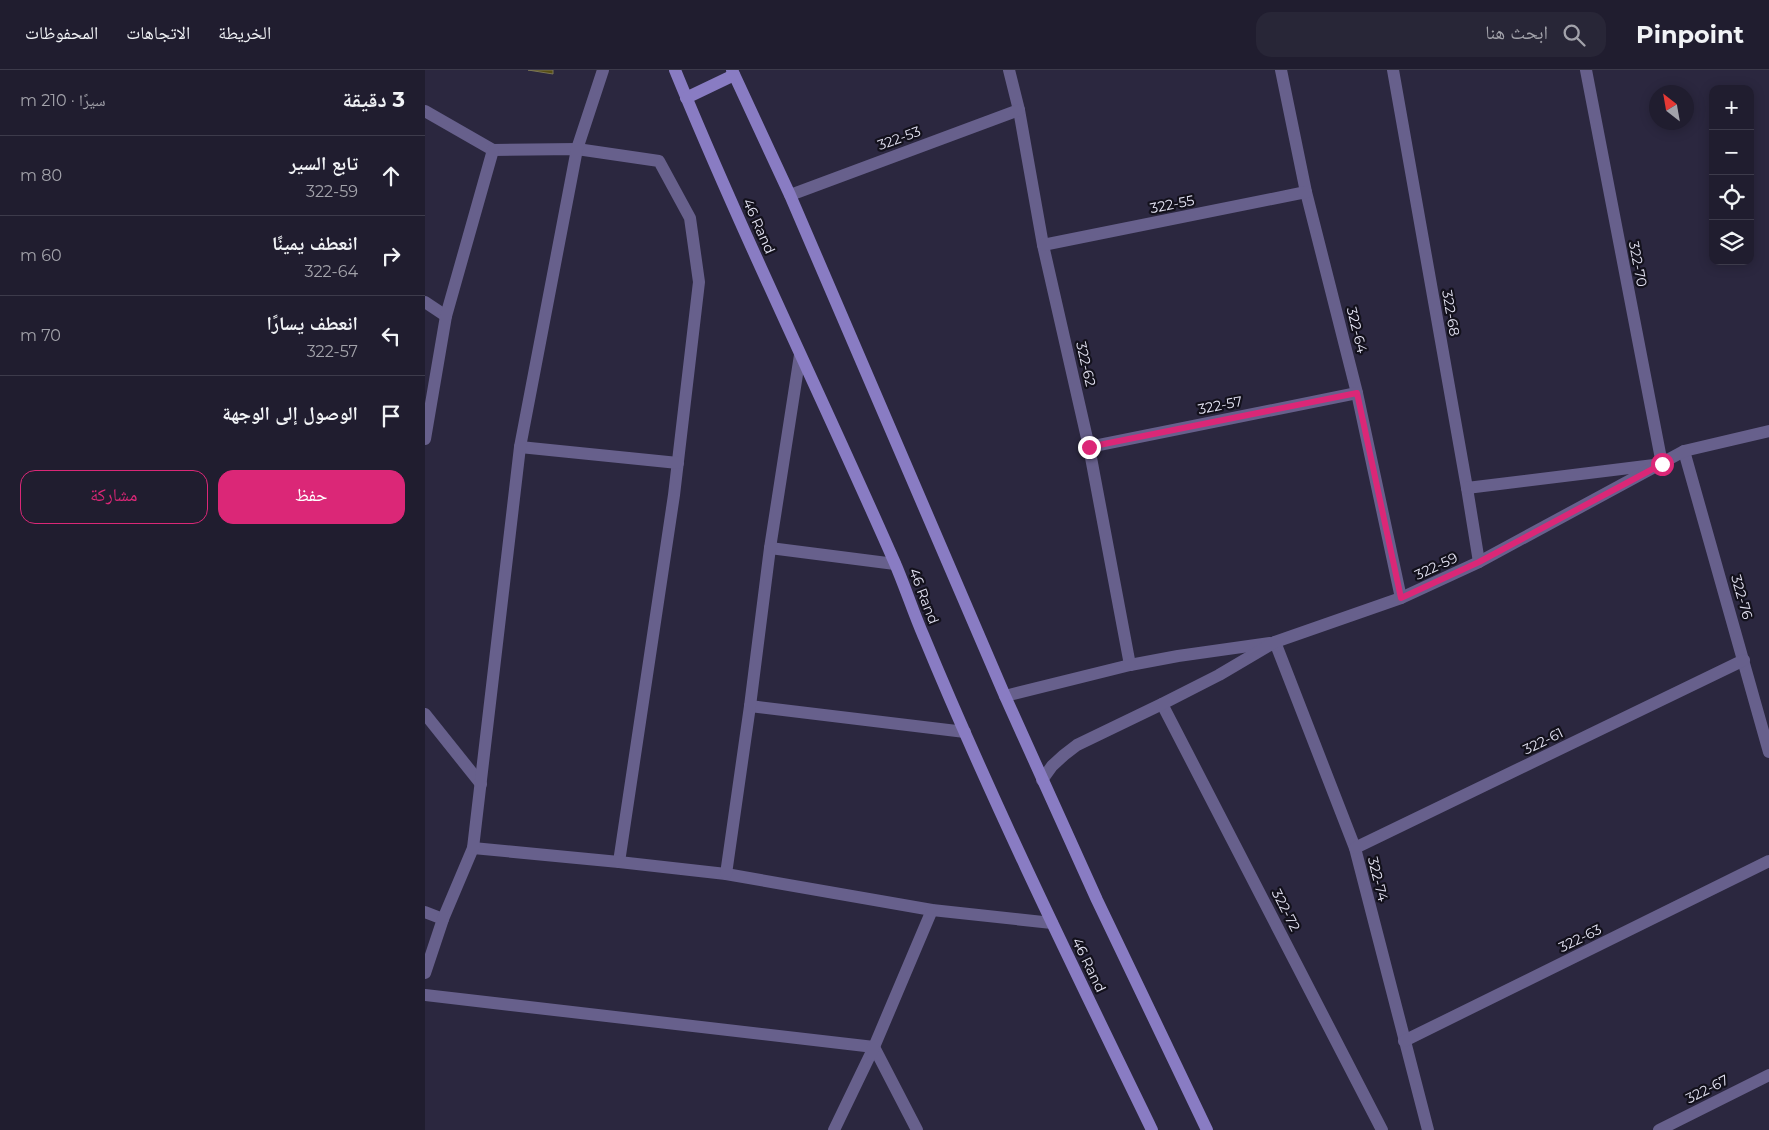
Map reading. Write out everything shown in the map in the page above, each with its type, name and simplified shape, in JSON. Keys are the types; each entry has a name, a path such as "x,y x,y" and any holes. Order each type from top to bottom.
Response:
{"main road":[{"name":"46 Rand","path":"675,70 800,355 895,564 923,636 965,732 1051,923 1152,1130"},
{"path":"686,98 733,73 790,195 1042,780 1207,1130"}],"street":[{"path":"425,973 443,919 473,848 520,447 577,149 603,70"},
{"name":"322-62","path":"1009,70 1019,110 1043,245 1089,447 1130,665"},
{"name":"322-64","path":"1281,70 1307,192 1357,393 1401,598"},
{"name":"322-68","path":"1393,70 1479,562"},
{"name":"322-70","path":"1586,70 1662,464"},
{"name":"322-53","path":"790,195 1019,110"},
{"path":"425,111 493,150 577,149 659,161 690,218 699,282 678,463 619,862"},
{"path":"425,438 445,316 493,150"},
{"name":"322-55","path":"1043,245 1307,192"},
{"path":"425,302 445,316"},
{"path":"726,874 770,548 800,355"},
{"name":"322-57","path":"1089,447 1357,393"},
{"name":"322-59","path":"1042,780 1058,760 1077,745 1219,675 1275,642 1401,598 1479,562 1684,451 1769,431"},
{"path":"520,447 678,463"},
{"name":"322-76","path":"1684,451 1769,752"},
{"path":"1467,488 1662,464"},
{"path":"770,548 895,564"},
{"path":"1005,696 1130,665 1275,642"},
{"name":"322-74","path":"1275,642 1355,848 1428,1130"},
{"name":"322-61","path":"1355,848 1744,660"},
{"name":"322-72","path":"1162,704 1382,1130"},
{"path":"750,706 965,732"},
{"path":"425,714 481,784"},
{"path":"473,848 726,874 932,910 1051,923"},
{"name":"322-63","path":"1404,1041 1769,861"},
{"path":"834,1130 875,1047 932,910"},
{"path":"425,912 443,919"},
{"path":"425,995 875,1047"},
{"path":"875,1047 917,1130"},
{"name":"322-67","path":"1659,1130 1769,1075"}],"building":[{"path":"528,70 553,70 553,74"}],"route":[{"path":"1089,447 1357,393 1401,598 1479,562 1662,464"}]}
